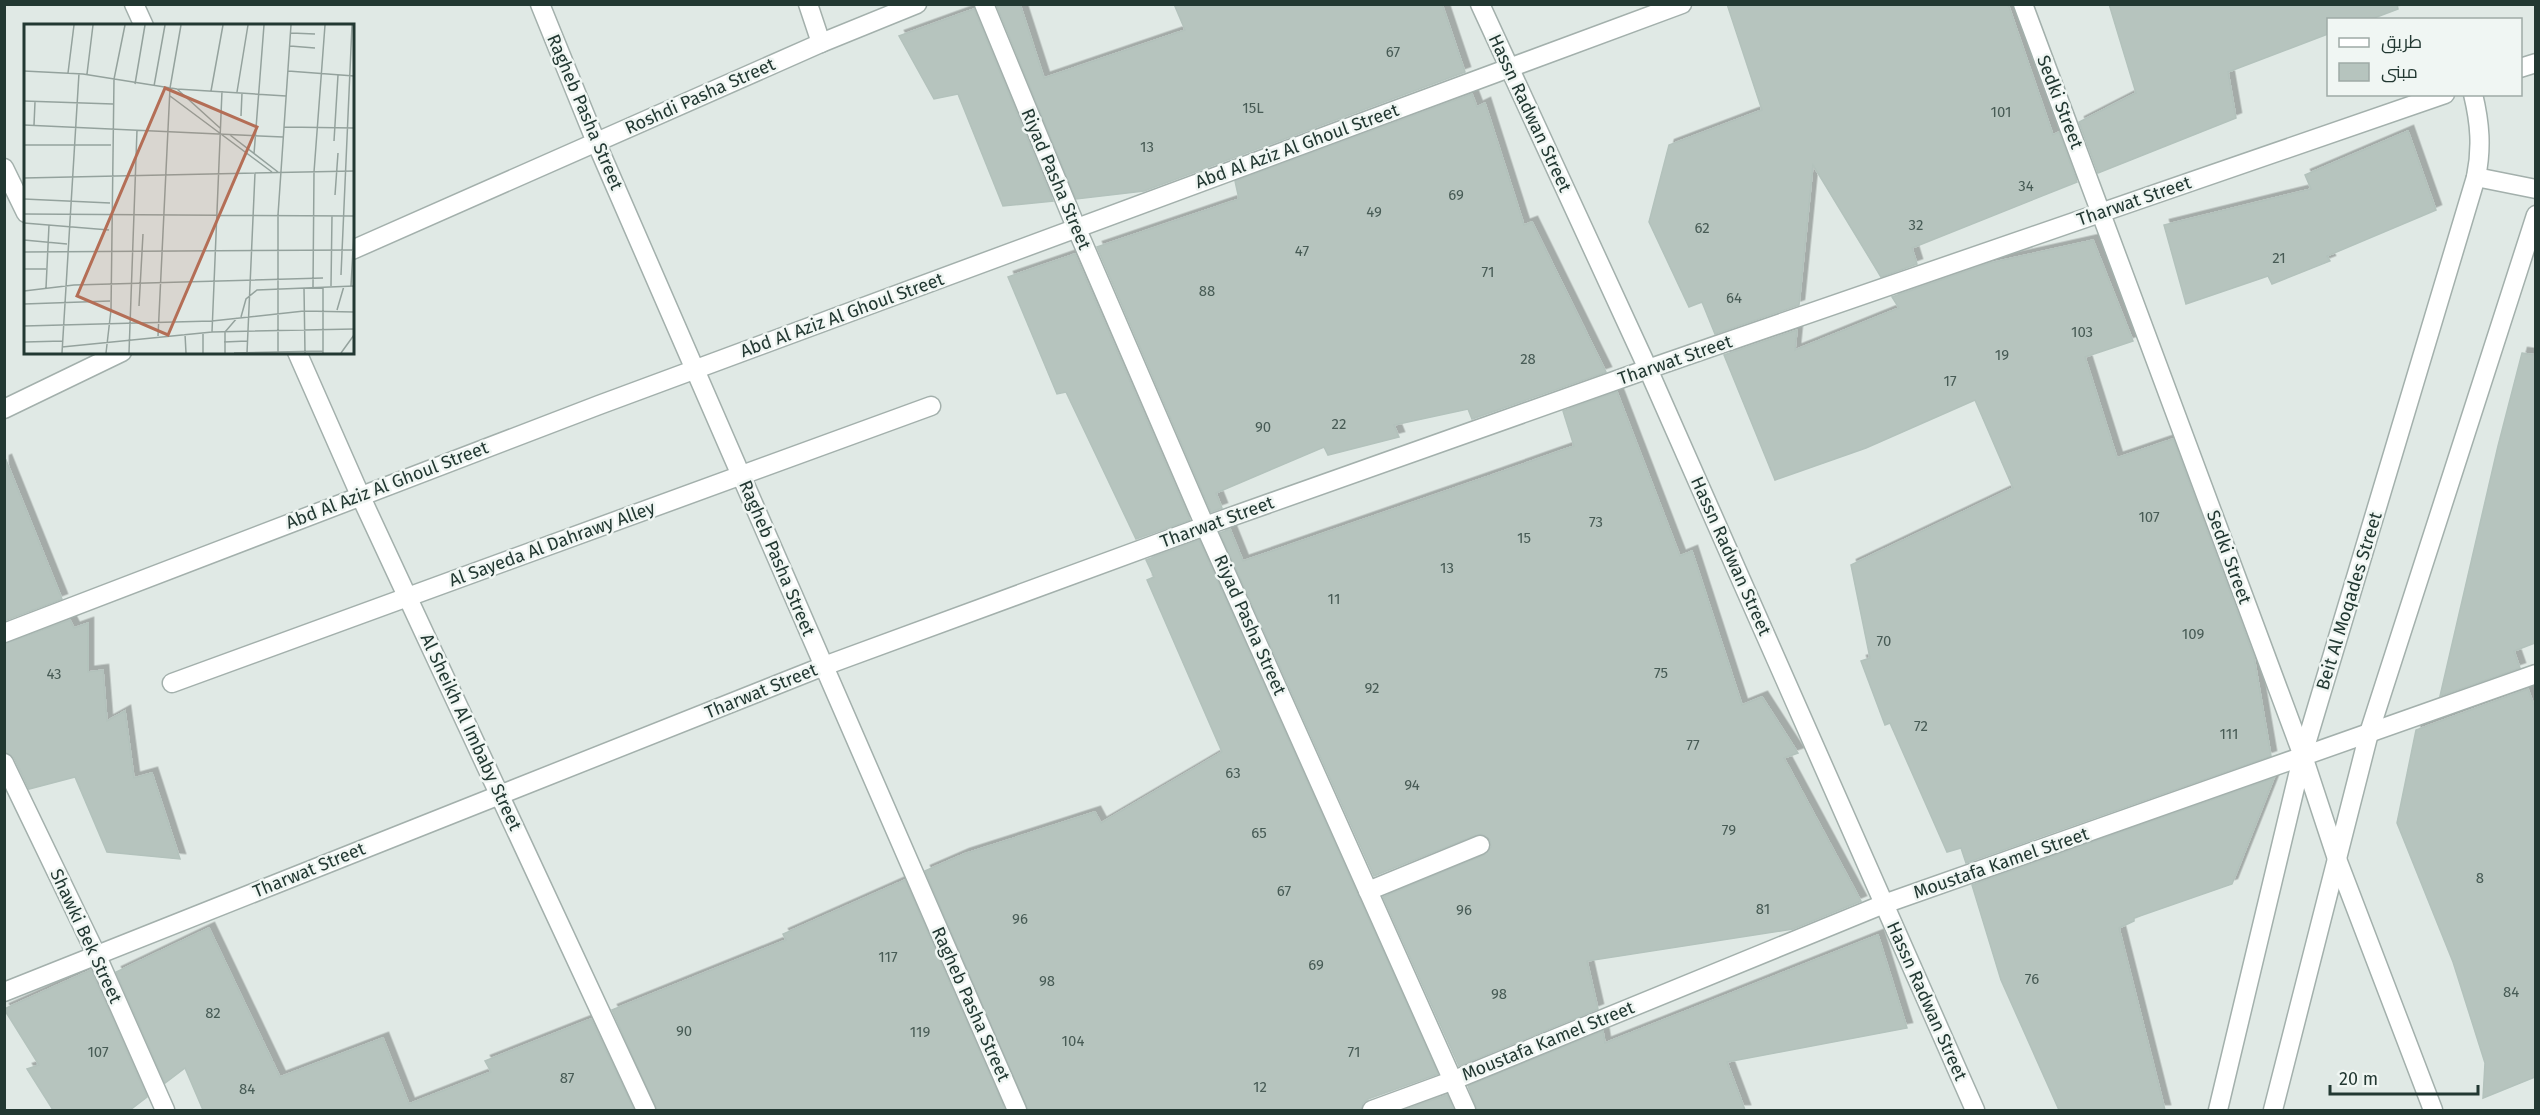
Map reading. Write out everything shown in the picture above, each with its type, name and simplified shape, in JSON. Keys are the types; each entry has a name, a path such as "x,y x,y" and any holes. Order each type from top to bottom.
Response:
{"street":[{"path":"134,4 143,24"},
{"name":"Ragheb Pasha Street","path":"540,4 596,142 1017,1110"},
{"path":"808,4 821,43"},
{"name":"Roshdi Pasha Street","path":"354,249 821,43 917,4"},
{"name":"Riyad Pasha Street","path":"984,4 1076,227 1205,526 1466,1110"},
{"name":"Hassn Radwan Street","path":"1480,4 1648,369 1975,1110"},
{"name":"Abd Al Aziz Al Ghoul Street","path":"4,633 360,495 695,369 1682,4"},
{"name":"Sedki Street","path":"2024,4 2303,756 2337,859 2433,1110"},
{"name":"Tharwat Street","path":"4,992 824,666 1205,526 1648,369 2439,96"},
{"name":"Beit Al Moqades Street","path":"2218,1110 2303,756 2476,177 2481,152 2480,120 2474,96"},
{"path":"4,168 24,209"},
{"path":"2476,177 2535,189"},
{"path":"2273,1110 2369,733 2535,215"},
{"path":"4,409 92,358 112,354"},
{"name":"Al Sheikh Al Imbaby Street","path":"298,354 360,495 646,1110"},
{"name":"Al Sayeda Al Dahrawy Alley","path":"172,683 931,406"},
{"name":"Moustafa Kamel Street","path":"1372,1110 1454,1080 1884,904 2535,674"},
{"name":"Shawki Bek Street","path":"4,763 96,954 165,1110"},
{"path":"1368,891 1480,845"}],"building":[{"path":"996,4 1020,4 1044,78 1185,30 1174,4 1442,4 1465,72 1144,191 1076,199"},
{"path":"1727,4 2008,4 2053,135 2059,132 2077,182 1912,248 1917,264 1881,277 1813,165 1799,305 1715,334 1702,302 1689,307 1649,222 1669,145 1762,110"},
{"path":"2109,4 2397,4 2398,9 2374,18 2327,18 2327,34 2228,72 2236,118 2098,173 2079,122 2136,93"},
{"path":"974,9 1053,201 1003,206 958,94 934,99 899,36"},
{"path":"1472,94 1477,107 1485,103 1524,225 1532,222 1606,372 1472,419 1468,409 1394,425 1399,437 1328,455 1324,447 1216,493 1222,508 1211,512 1097,247 1239,199 1235,181"},
{"path":"2408,131 2436,210 2327,256 2330,261 2272,284 2268,276 2186,304 2164,225 2311,189 2305,175"},
{"path":"2093,240 2133,341 2085,357 2117,458 2173,439 2254,657 2271,756 1966,863 1961,848 1947,852 1890,723 1885,725 1861,661 1870,658 1851,565 2013,488 1975,400 1866,448 1775,480 1724,355 1797,330 1795,350 1899,308 1892,297 1990,263"},
{"path":"1075,254 1190,520 1136,539 1066,392 1057,394 1008,277"},
{"path":"2522,353 2535,355 2535,643 2514,651 2520,668 2440,696 2498,446"},
{"path":"1617,392 1680,556 1692,551 1742,705 1762,697 1798,753 1784,758 1861,901 1793,929 1587,961 1598,1009 1459,1066 1383,897 1484,855 1491,847 1490,840 1482,834 1476,835 1374,876 1220,533 1230,529 1243,561 1574,446 1563,411"},
{"path":"6,460 62,599 4,621 4,461"},
{"path":"1199,540 1438,1074 1368,1099 1363,1103 1361,1110 1028,1110 925,871 964,854 1095,812 1101,823 1222,752 1147,580 1154,577 1146,560"},
{"path":"70,620 74,628 88,623 88,672 103,670 107,721 125,711 134,778 152,773 180,859 107,852 75,777 29,789 14,758 4,752 4,644"},
{"path":"2528,689 2535,708 2535,1077 2483,1098 2485,1063 2453,962 2397,823 2416,730"},
{"path":"2274,778 2232,884 2134,918 2134,921 2119,928 2165,1110 2059,1110 2001,980 1972,885"},
{"path":"905,880 1005,1110 657,1110 612,1010 786,940 783,934"},
{"path":"209,928 280,1077 383,1038 409,1104 491,1072 485,1061 591,1019 634,1110 203,1110 185,1068 165,1083 116,972"},
{"path":"1878,935 1907,1028 1727,1062 1745,1110 1477,1110 1468,1086 1603,1031 1605,1043"},
{"path":"91,970 147,1097 130,1110 53,1110 27,1069 39,1065 4,1009"},
{"path":"1447,1095 1454,1110 1403,1110"}]}
